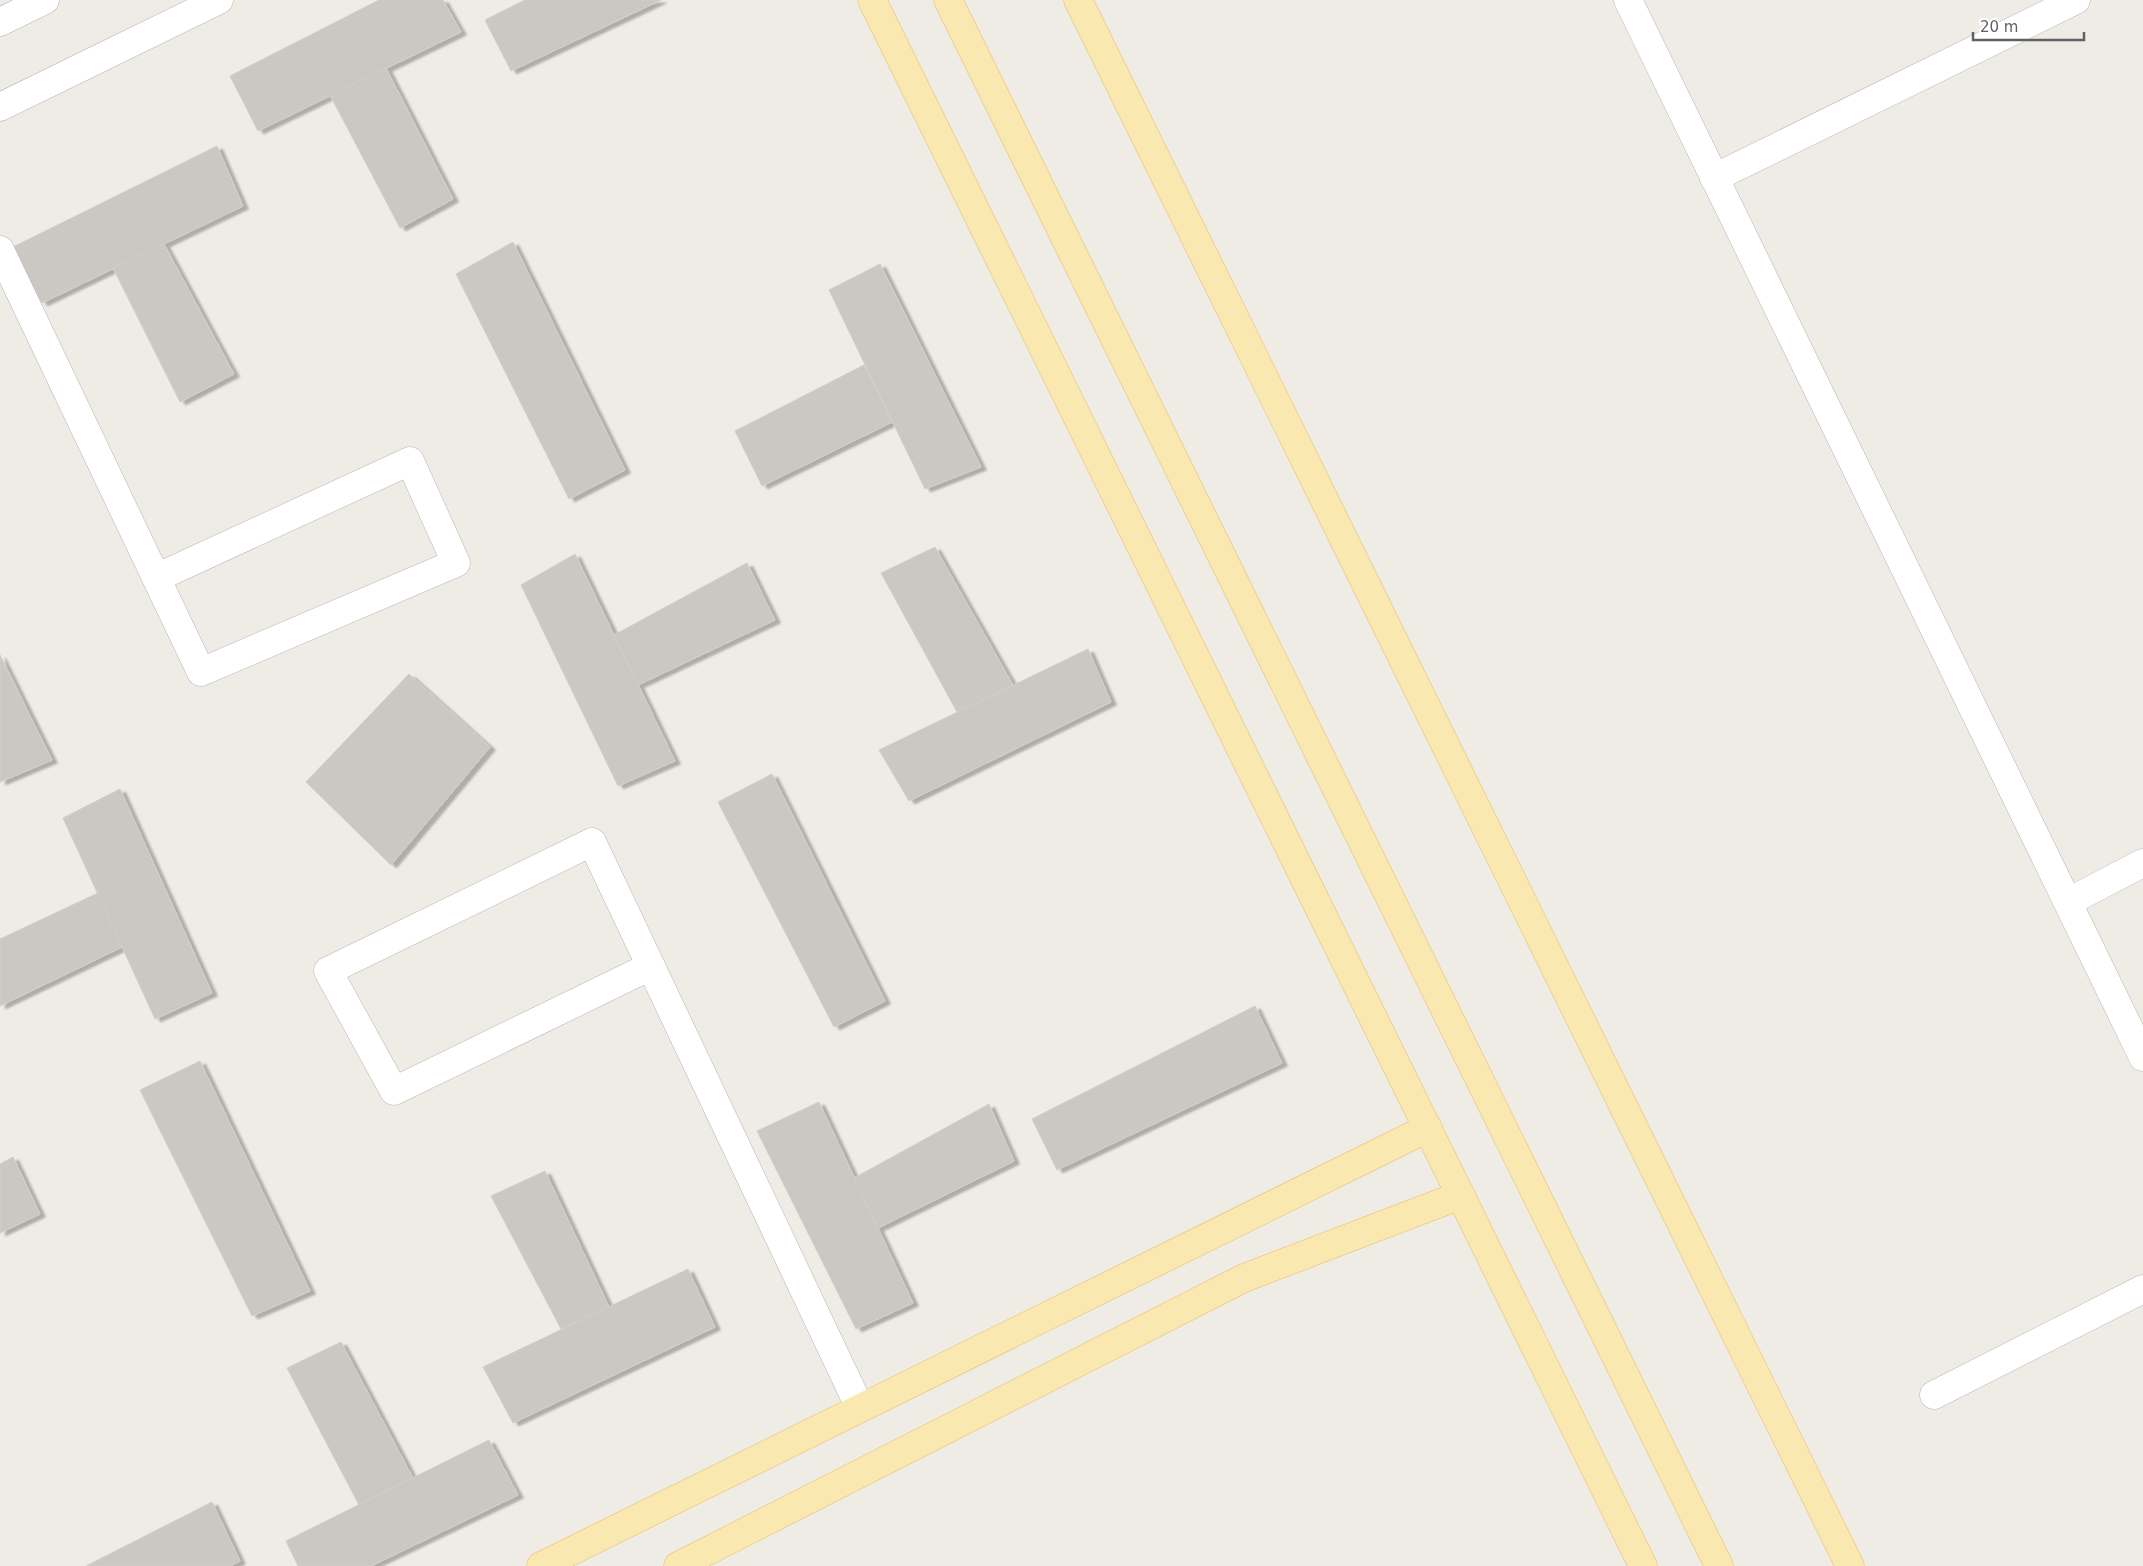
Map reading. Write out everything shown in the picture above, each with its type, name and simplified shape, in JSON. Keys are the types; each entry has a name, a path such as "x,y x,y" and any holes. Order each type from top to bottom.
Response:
{"main road":[{"path":"872,0 1643,1566"},
{"path":"948,0 1719,1566"},
{"path":"1078,0 1850,1566"},
{"path":"541,1566 1428,1128"},
{"path":"678,1566 1244,1278 1461,1195"}],"street":[{"path":"0,22 45,0"},
{"path":"0,107 219,0"},
{"path":"1628,0 2143,1057"},
{"path":"1714,178 2076,0"},
{"path":"0,250 156,578 201,672 456,563 410,461 156,578"},
{"path":"650,966 394,1091 328,971 592,842 860,1408"},
{"path":"2068,902 2143,863"},
{"path":"1934,1395 2143,1288"}],"building":[{"path":"379,0 443,0 461,32 258,131 230,76"},
{"path":"525,0 661,0 511,71 485,20"},
{"path":"386,68 453,199 400,228 330,95"},
{"path":"217,146 243,206 42,303 11,248"},
{"path":"513,242 625,470 569,499 456,274"},
{"path":"164,244 234,374 180,402 113,268"},
{"path":"880,264 981,467 925,489 829,290"},
{"path":"864,365 892,422 762,486 735,431"},
{"path":"935,547 1013,685 957,712 881,573"},
{"path":"575,554 675,761 618,786 521,585"},
{"path":"747,563 775,620 638,685 614,635"},
{"path":"1088,649 1111,702 909,801 879,750"},
{"path":"0,655 52,760 0,782"},
{"path":"409,674 490,747 391,865 306,782"},
{"path":"772,774 885,1001 834,1027 718,802"},
{"path":"120,789 212,993 155,1019 63,818"},
{"path":"98,893 122,947 0,1006 0,939"},
{"path":"1255,1006 1282,1063 1057,1170 1032,1119"},
{"path":"200,1061 310,1291 252,1316 140,1090"},
{"path":"819,1102 913,1303 856,1329 757,1131"},
{"path":"989,1104 1014,1161 878,1228 854,1178"},
{"path":"13,1157 40,1214 0,1233 0,1164"},
{"path":"545,1171 609,1307 561,1329 491,1196"},
{"path":"688,1269 715,1327 513,1423 483,1367"},
{"path":"341,1342 413,1478 359,1505 287,1368"},
{"path":"489,1440 518,1495 371,1566 298,1566 286,1541"},
{"path":"212,1502 240,1561 230,1566 86,1566"}]}
